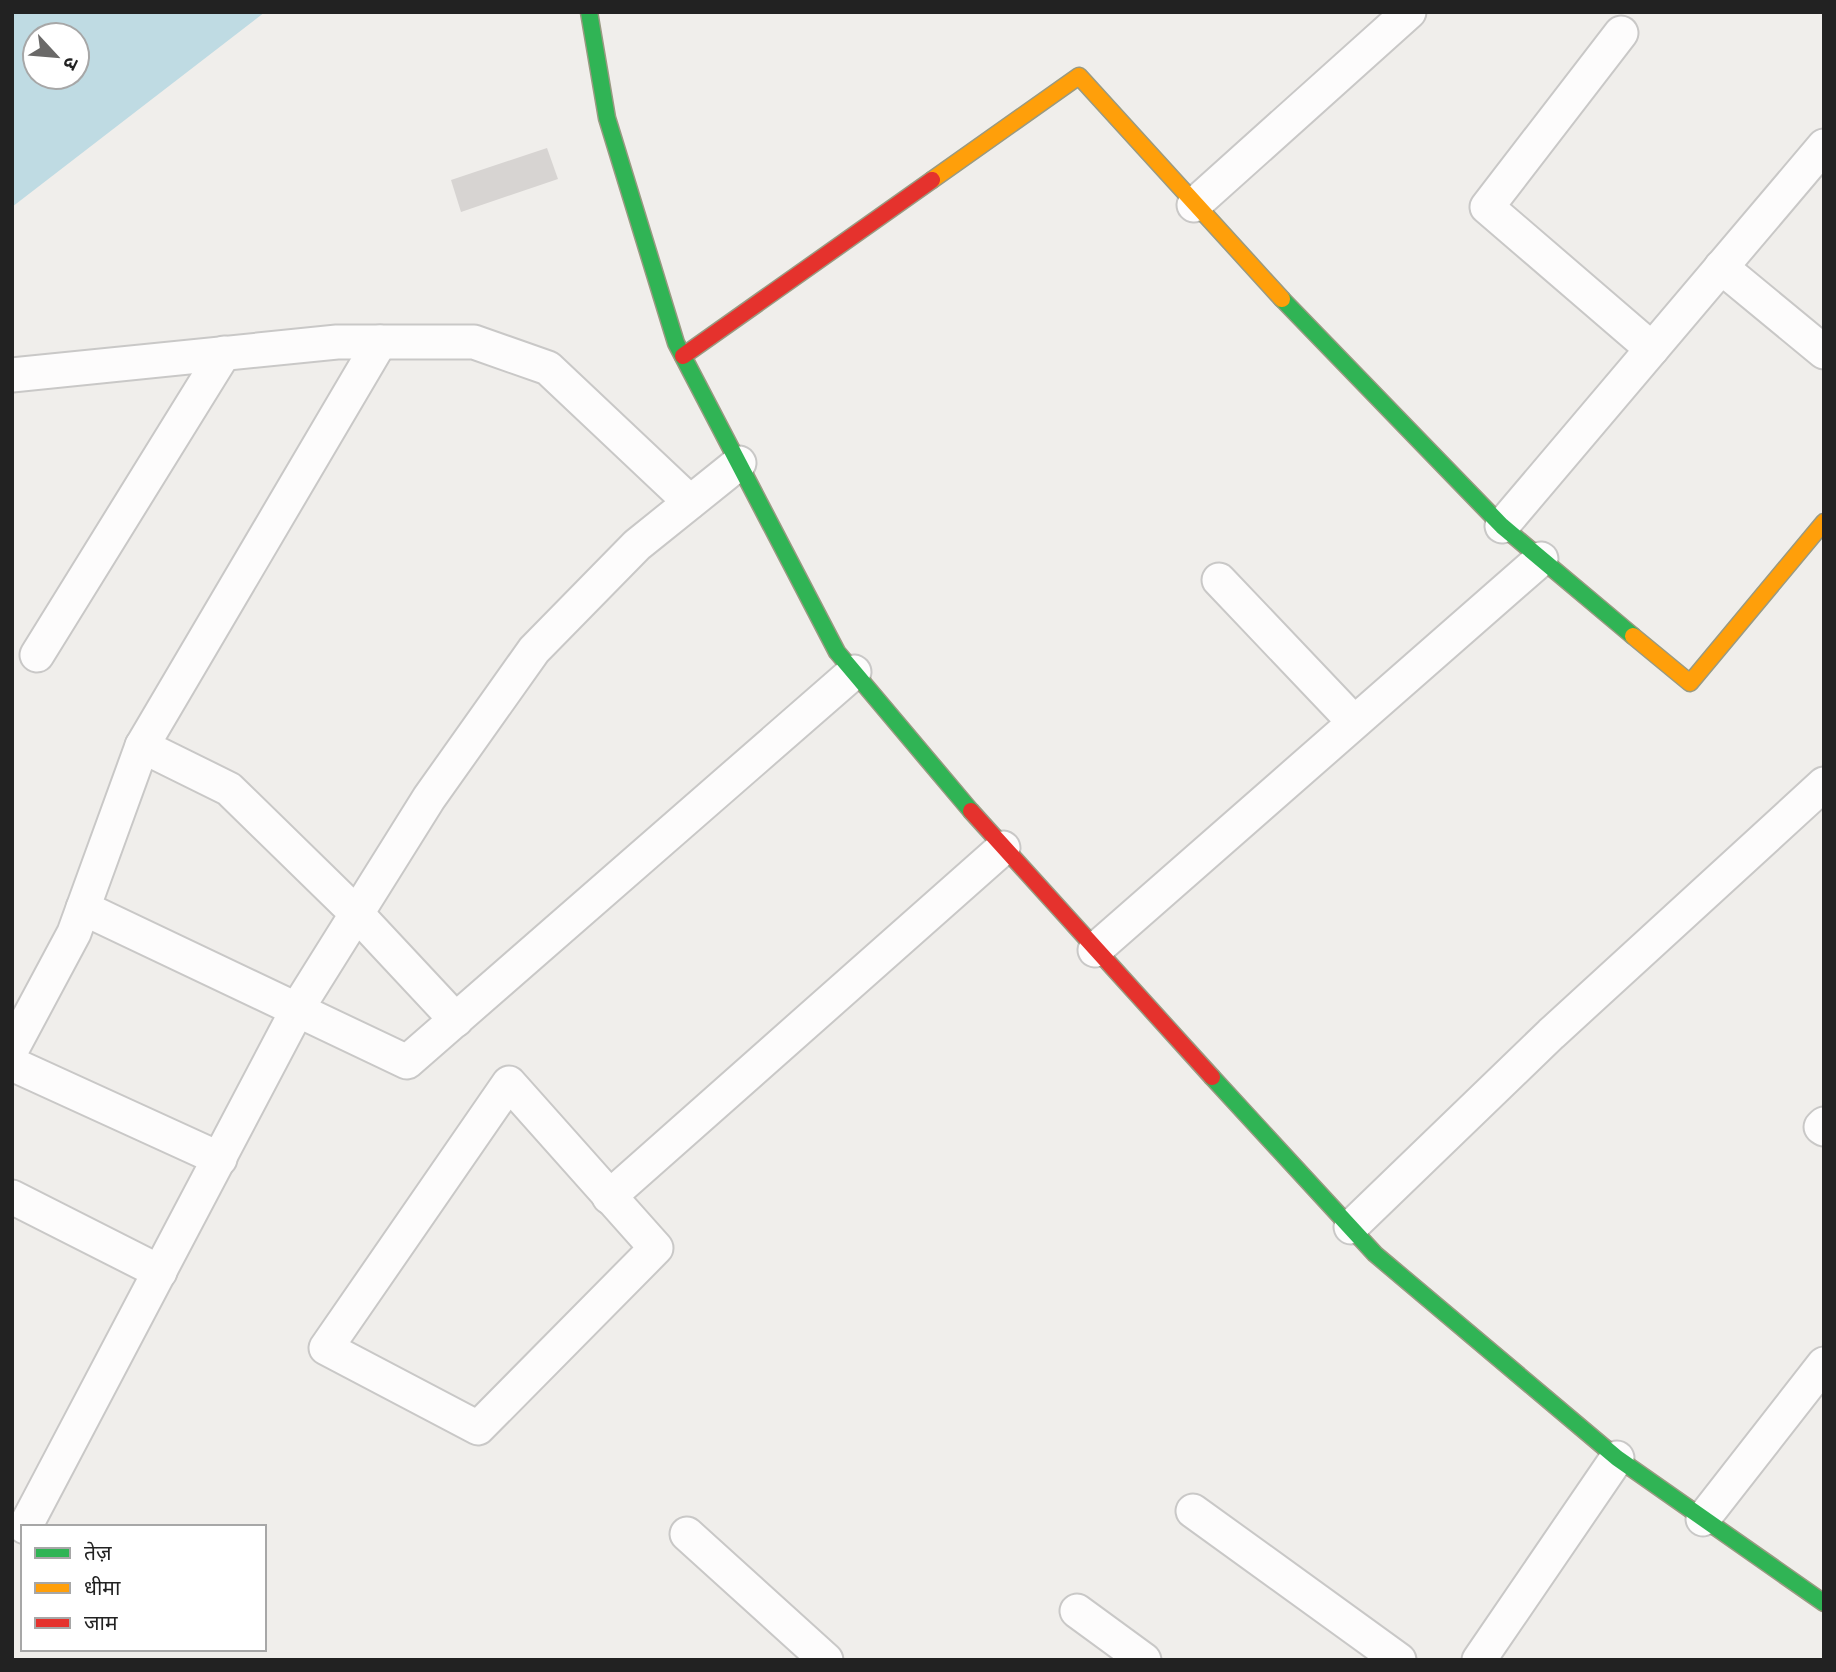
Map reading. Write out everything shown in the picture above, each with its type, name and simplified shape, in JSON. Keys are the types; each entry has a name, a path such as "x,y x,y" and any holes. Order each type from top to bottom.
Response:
{"street":[{"path":"589,12 607,118 683,356 837,652 1003,848 1375,1254 1617,1458 1824,1603"},
{"path":"1194,205 1409,12"},
{"path":"1621,33 1488,208 1652,349"},
{"path":"683,356 1079,76 1194,205 1502,526 1690,683 1824,523"},
{"path":"1502,526 1824,146"},
{"path":"1721,267 1824,352"},
{"path":"12,375 337,342 474,342 548,368 690,502"},
{"path":"12,1049 24,998 83,908 142,746 380,342"},
{"path":"37,655 224,353"},
{"path":"27,1525 297,1012 429,798 534,650 636,545 738,463"},
{"path":"1095,950 1541,559"},
{"path":"1219,580 1354,722"},
{"path":"83,908 407,1062 853,672"},
{"path":"142,746 229,789 356,914 456,1020"},
{"path":"1350,1227 1551,1034 1820,795"},
{"path":"609,1197 1003,848"},
{"path":"12,1063 219,1159"},
{"path":"509,1083 609,1197 656,1248 478,1428 326,1348 509,1083"},
{"path":"1824,1124 1821,1127 1824,1129"},
{"path":"12,1197 160,1272"},
{"path":"1703,1519 1824,1364"},
{"path":"1479,1660 1617,1458"},
{"path":"1193,1511 1399,1660"},
{"path":"687,1534 827,1660"},
{"path":"1077,1611 1144,1660"}],"water":[{"path":"12,12 265,12 12,207"}],"building":[{"path":"547,148 558,179 461,212 451,180"}],"traffic: fast":[{"path":"589,12 607,118 676,343 837,652 971,811"},
{"path":"1282,299 1502,526 1633,636"},
{"path":"1212,1077 1375,1254 1617,1458 1824,1603"}],"traffic: slow":[{"path":"932,180 1079,76 1282,299"},
{"path":"1633,636 1690,683 1824,522"}],"traffic: jam":[{"path":"683,356 932,180"},
{"path":"971,811 1212,1077"}]}
